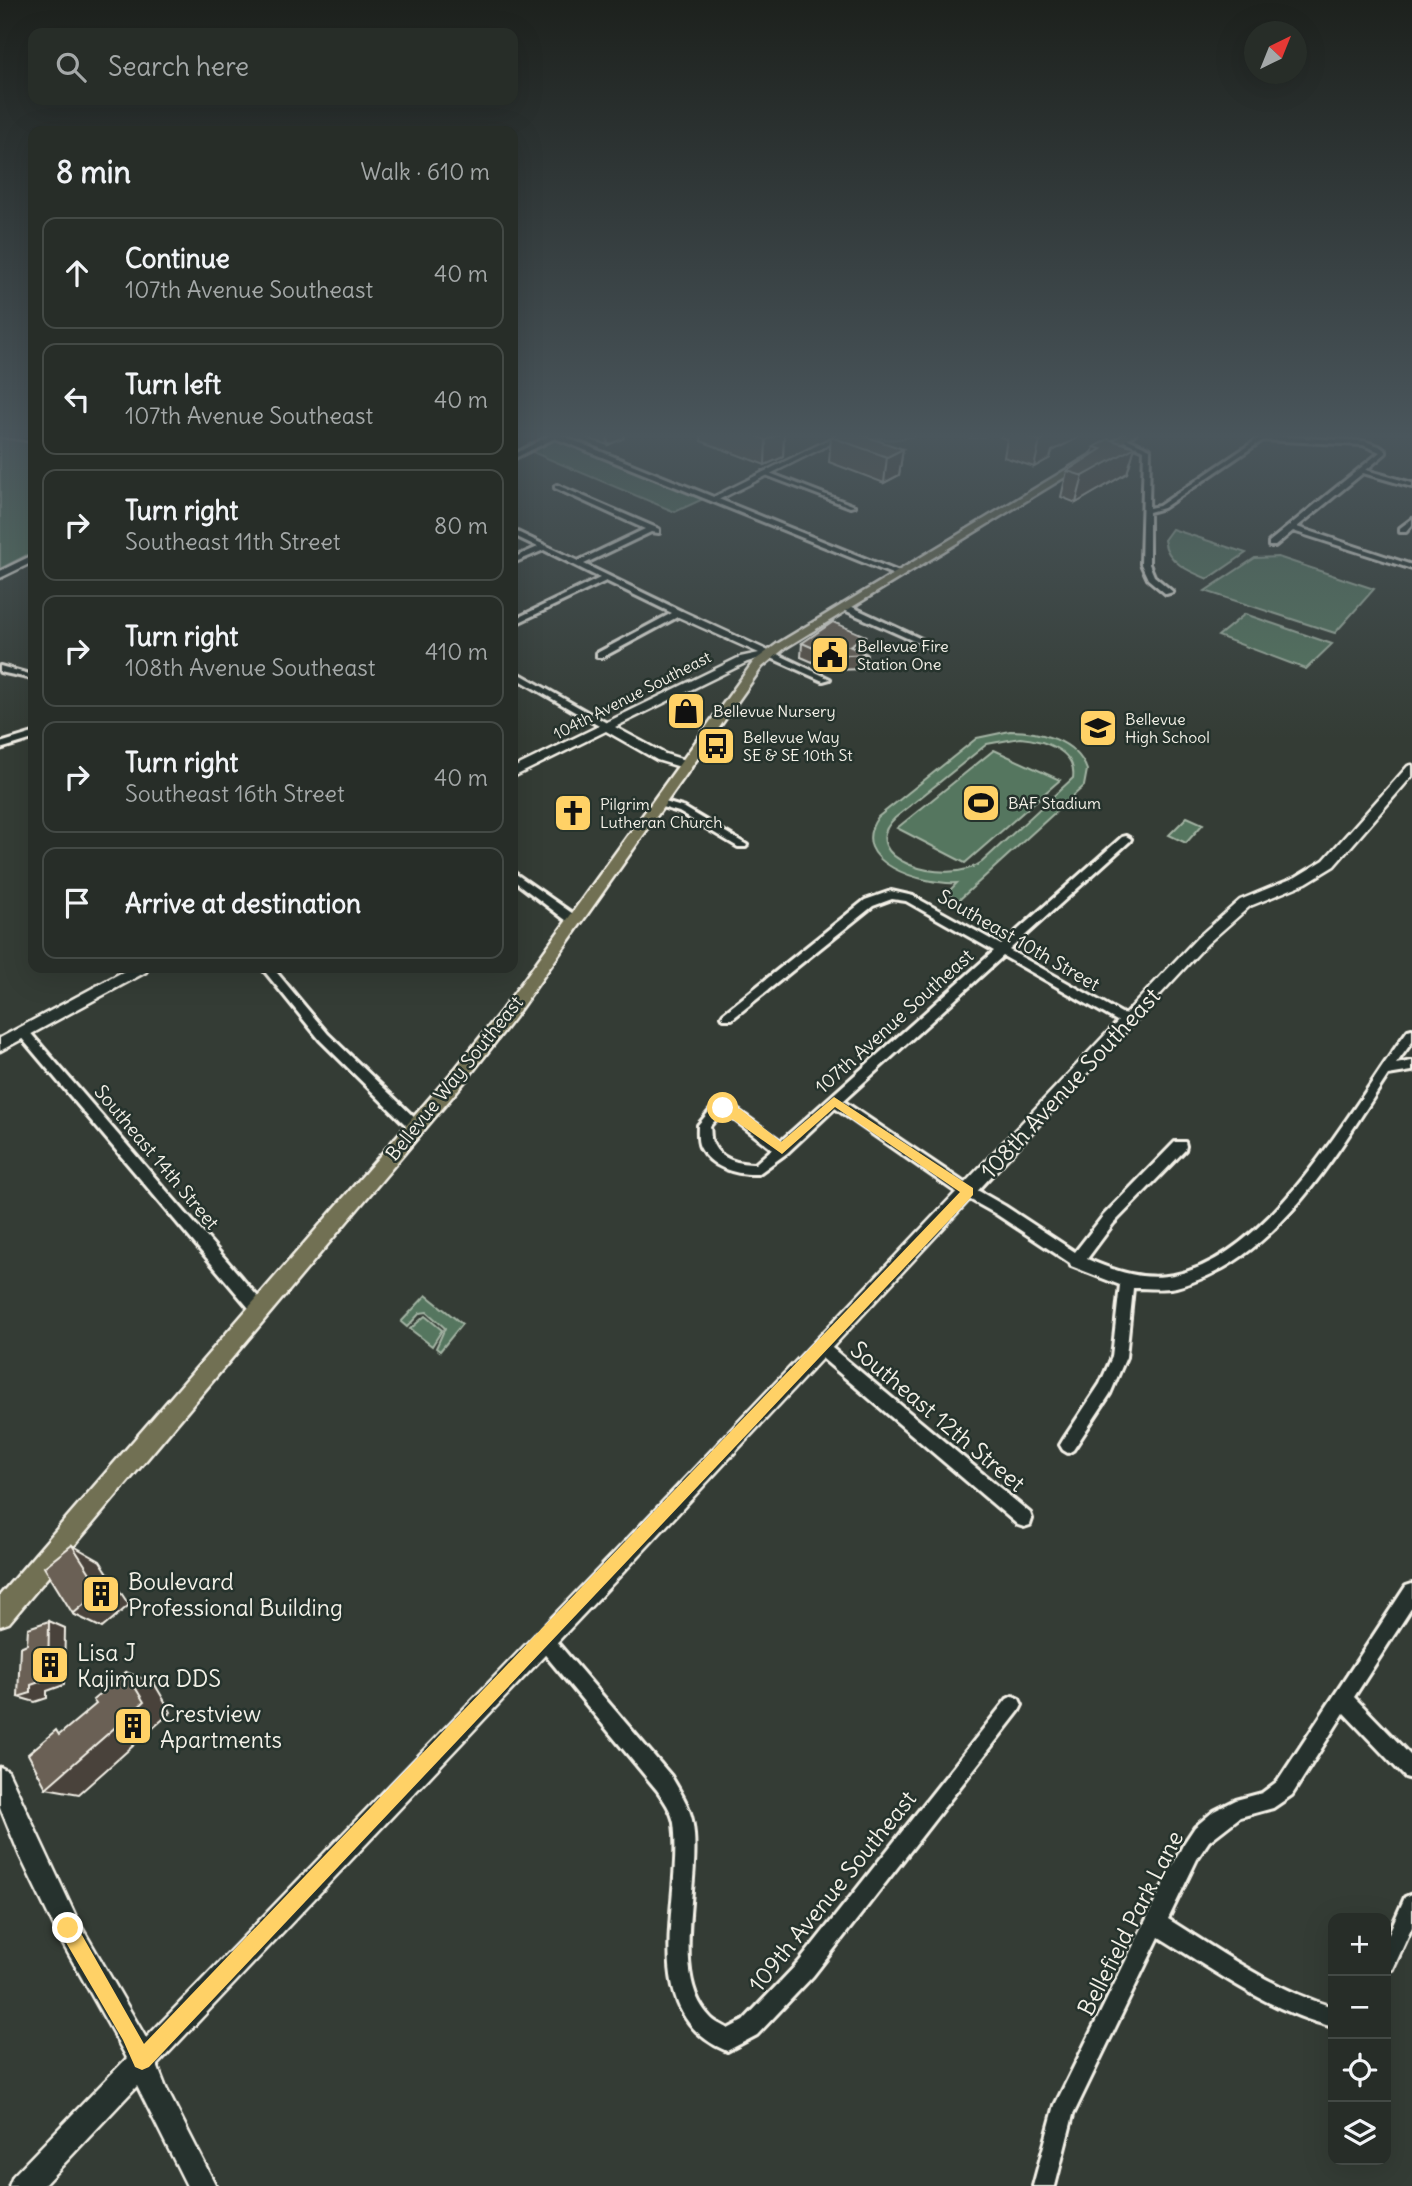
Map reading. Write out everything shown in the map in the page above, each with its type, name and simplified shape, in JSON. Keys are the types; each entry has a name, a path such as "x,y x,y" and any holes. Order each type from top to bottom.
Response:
{"main road":[{"name":"Bellevue Way Southeast","path":"0,1614 417,1128 508,1014 758,664 845,607 965,535"}],"street":[{"path":"519,535 678,613 826,679"},
{"path":"578,564 642,535"},
{"path":"803,535 900,574"},
{"path":"1145,535 1144,564 1151,577 1169,592"},
{"path":"1272,544 1283,535"},
{"path":"1314,535 1412,567"},
{"path":"518,559 544,547"},
{"path":"0,575 28,561"},
{"path":"518,621 606,578"},
{"path":"845,607 928,644"},
{"path":"600,655 678,613"},
{"name":"104th Avenue Southeast","path":"518,771 744,659 770,654"},
{"path":"0,668 28,676"},
{"path":"518,676 661,757 687,765"},
{"path":"0,746 28,738"},
{"name":"108th Avenue Southeast","path":"23,2186 1234,911 1254,898 1316,873 1342,853 1412,769"},
{"path":"658,803 682,810 742,845"},
{"name":"107th Avenue Southeast","path":"782,1149 729,1109 717,1110 704,1125 702,1134 711,1154 735,1169 758,1169 782,1149 1126,839"},
{"path":"518,879 575,921"},
{"name":"Southeast 10th Street","path":"728,1016 869,903 891,895 909,898 1128,1022"},
{"path":"0,1045 132,973"},
{"path":"271,973 324,1037 417,1128"},
{"name":"Southeast 14th Street","path":"23,1032 259,1309"},
{"path":"834,1101 1076,1262 1127,1281 1176,1280 1194,1275 1237,1253 1265,1232 1412,1033"},
{"path":"1385,1071 1412,1066"},
{"path":"1076,1262 1117,1211 1180,1146"},
{"path":"1068,1445 1105,1389 1119,1357 1127,1281"},
{"name":"Southeast 12th Street","path":"821,1348 1024,1519"},
{"name":"Bellefield Park Lane","path":"1044,2186 1063,2113 1155,1923 1202,1834 1236,1809 1266,1801 1285,1788 1412,1592"},
{"path":"544,1639 664,1783 682,1818"},
{"path":"1343,1699 1412,1770"},
{"name":"109th Avenue Southeast","path":"682,1818 685,1853 677,1944 680,1973 687,2000 699,2024 727,2041 750,2028 806,1969 1013,1704"},
{"path":"0,1779 68,1928 130,2033 155,2096 202,2186"},
{"path":"1391,1951 1412,1904"},
{"path":"1155,1923 1268,1989 1313,2013 1328,2016"}],"green space":[{"path":"0,535 28,535 28,555 0,569"},
{"path":"1168,535 1191,535 1246,553 1208,579 1174,560 1164,540"},
{"path":"1278,557 1374,589 1335,633 1205,591 1255,558"},
{"path":"1245,614 1332,644 1306,669 1218,636"},
{"path":"1010,731 1044,735 1074,751 1087,770 1084,786 959,900 947,893 957,883 943,883 909,875 880,859 872,847 871,833 878,817 977,738","holes":["1029,739 1047,744 1064,754 1070,760 1073,778 982,862 966,869 948,872 928,870 910,865 895,856 886,845 885,832 895,818 987,744"]},
{"path":"994,750 1060,780 965,863 897,828"},
{"path":"1187,817 1203,824 1186,843 1169,835"},
{"path":"426,1295 462,1324 440,1351 436,1348 445,1328 427,1312 420,1313 407,1327 401,1322"},
{"path":"425,1316 442,1330 432,1346 410,1329"}],"building":[{"path":"833,622 865,636 849,646 867,654 832,656 802,643"},
{"path":"72,1545 101,1590 73,1614 44,1567"},
{"path":"49,1621 48,1679 31,1685 31,1693 18,1697 20,1647 27,1644 28,1628"},
{"path":"126,1672 144,1702 46,1788 28,1754 56,1730 59,1735 96,1704 93,1700"}],"place":[{"name":"Bellevue Fire Station One","path":"830,655"},
{"name":"Bellevue Nursery","path":"686,711"},
{"name":"Bellevue High School","path":"1098,728"},
{"name":"Bellevue Way SE & SE 10th St","path":"716,746"},
{"name":"BAF Stadium","path":"981,803"},
{"name":"Pilgrim Lutheran Church","path":"573,813"},
{"name":"Boulevard Professional Building","path":"101,1594"},
{"name":"Lisa J Kajimura DDS","path":"50,1665"},
{"name":"Crestview Apartments","path":"133,1726"}],"route":[{"path":"68,1928 130,2033 142,2060 969,1192 834,1101 782,1149 736,1112 723,1108"}]}
